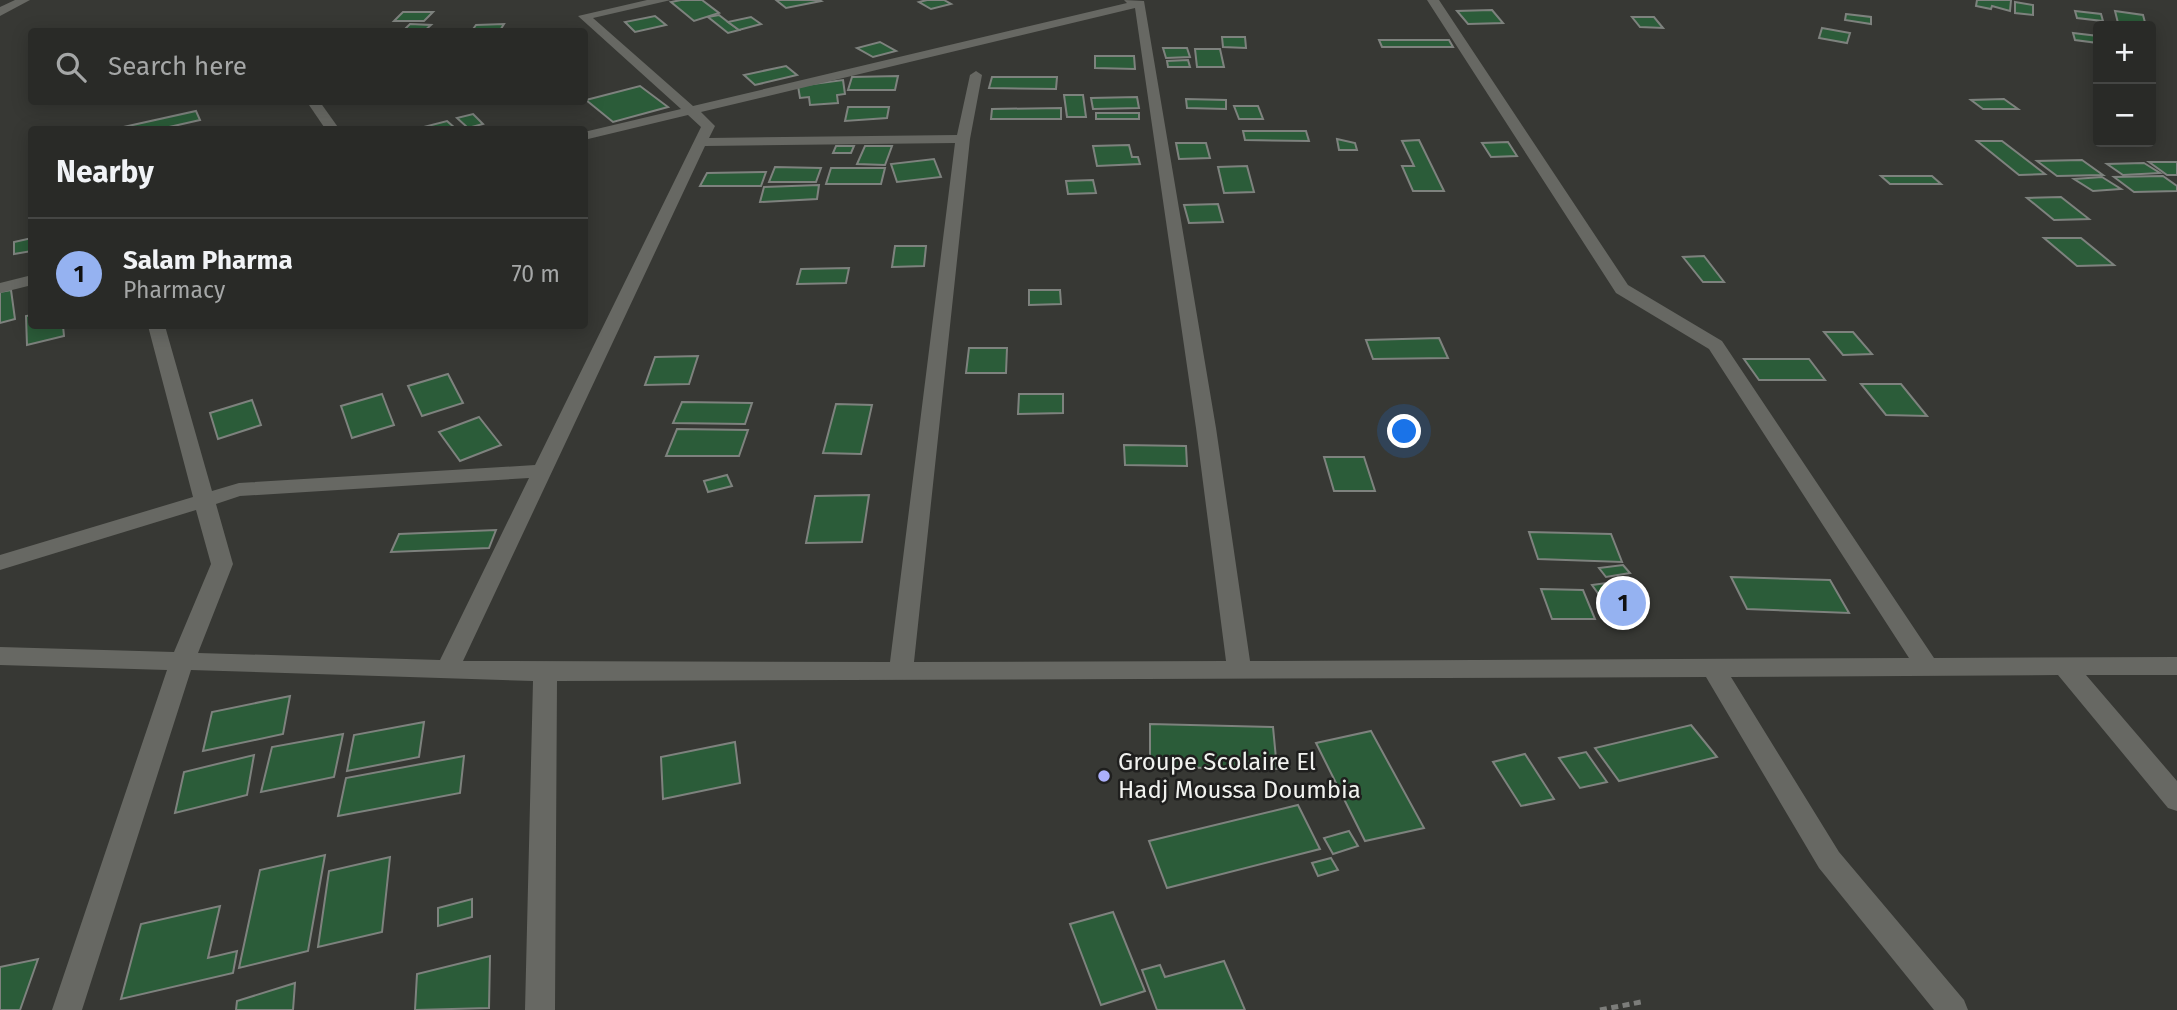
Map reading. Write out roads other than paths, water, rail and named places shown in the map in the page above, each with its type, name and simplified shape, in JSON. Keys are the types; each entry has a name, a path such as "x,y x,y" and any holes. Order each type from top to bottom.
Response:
{"street":[{"path":"0,12 24,0"},
{"path":"447,670 709,126 584,16 665,0"},
{"path":"1433,0 1622,289 1716,345 1927,667"},
{"path":"588,135 1135,2 1206,428 1239,670"},
{"path":"901,671 963,139 976,75"},
{"path":"316,105 329,126"},
{"path":"701,142 963,139"},
{"path":"0,288 28,282"},
{"path":"67,1010 182,662 222,564 157,329"},
{"path":"0,563 239,490 543,471"},
{"path":"0,656 545,671 2177,666"},
{"path":"2066,667 2177,800"},
{"path":"1713,668 1829,860 1953,1010"},
{"path":"540,1010 545,671"}],"place":[{"name":"Salam Pharma","path":"1623,603"},
{"name":"Groupe Scolaire El Hadj Moussa Doumbia","path":"1104,776"}]}
